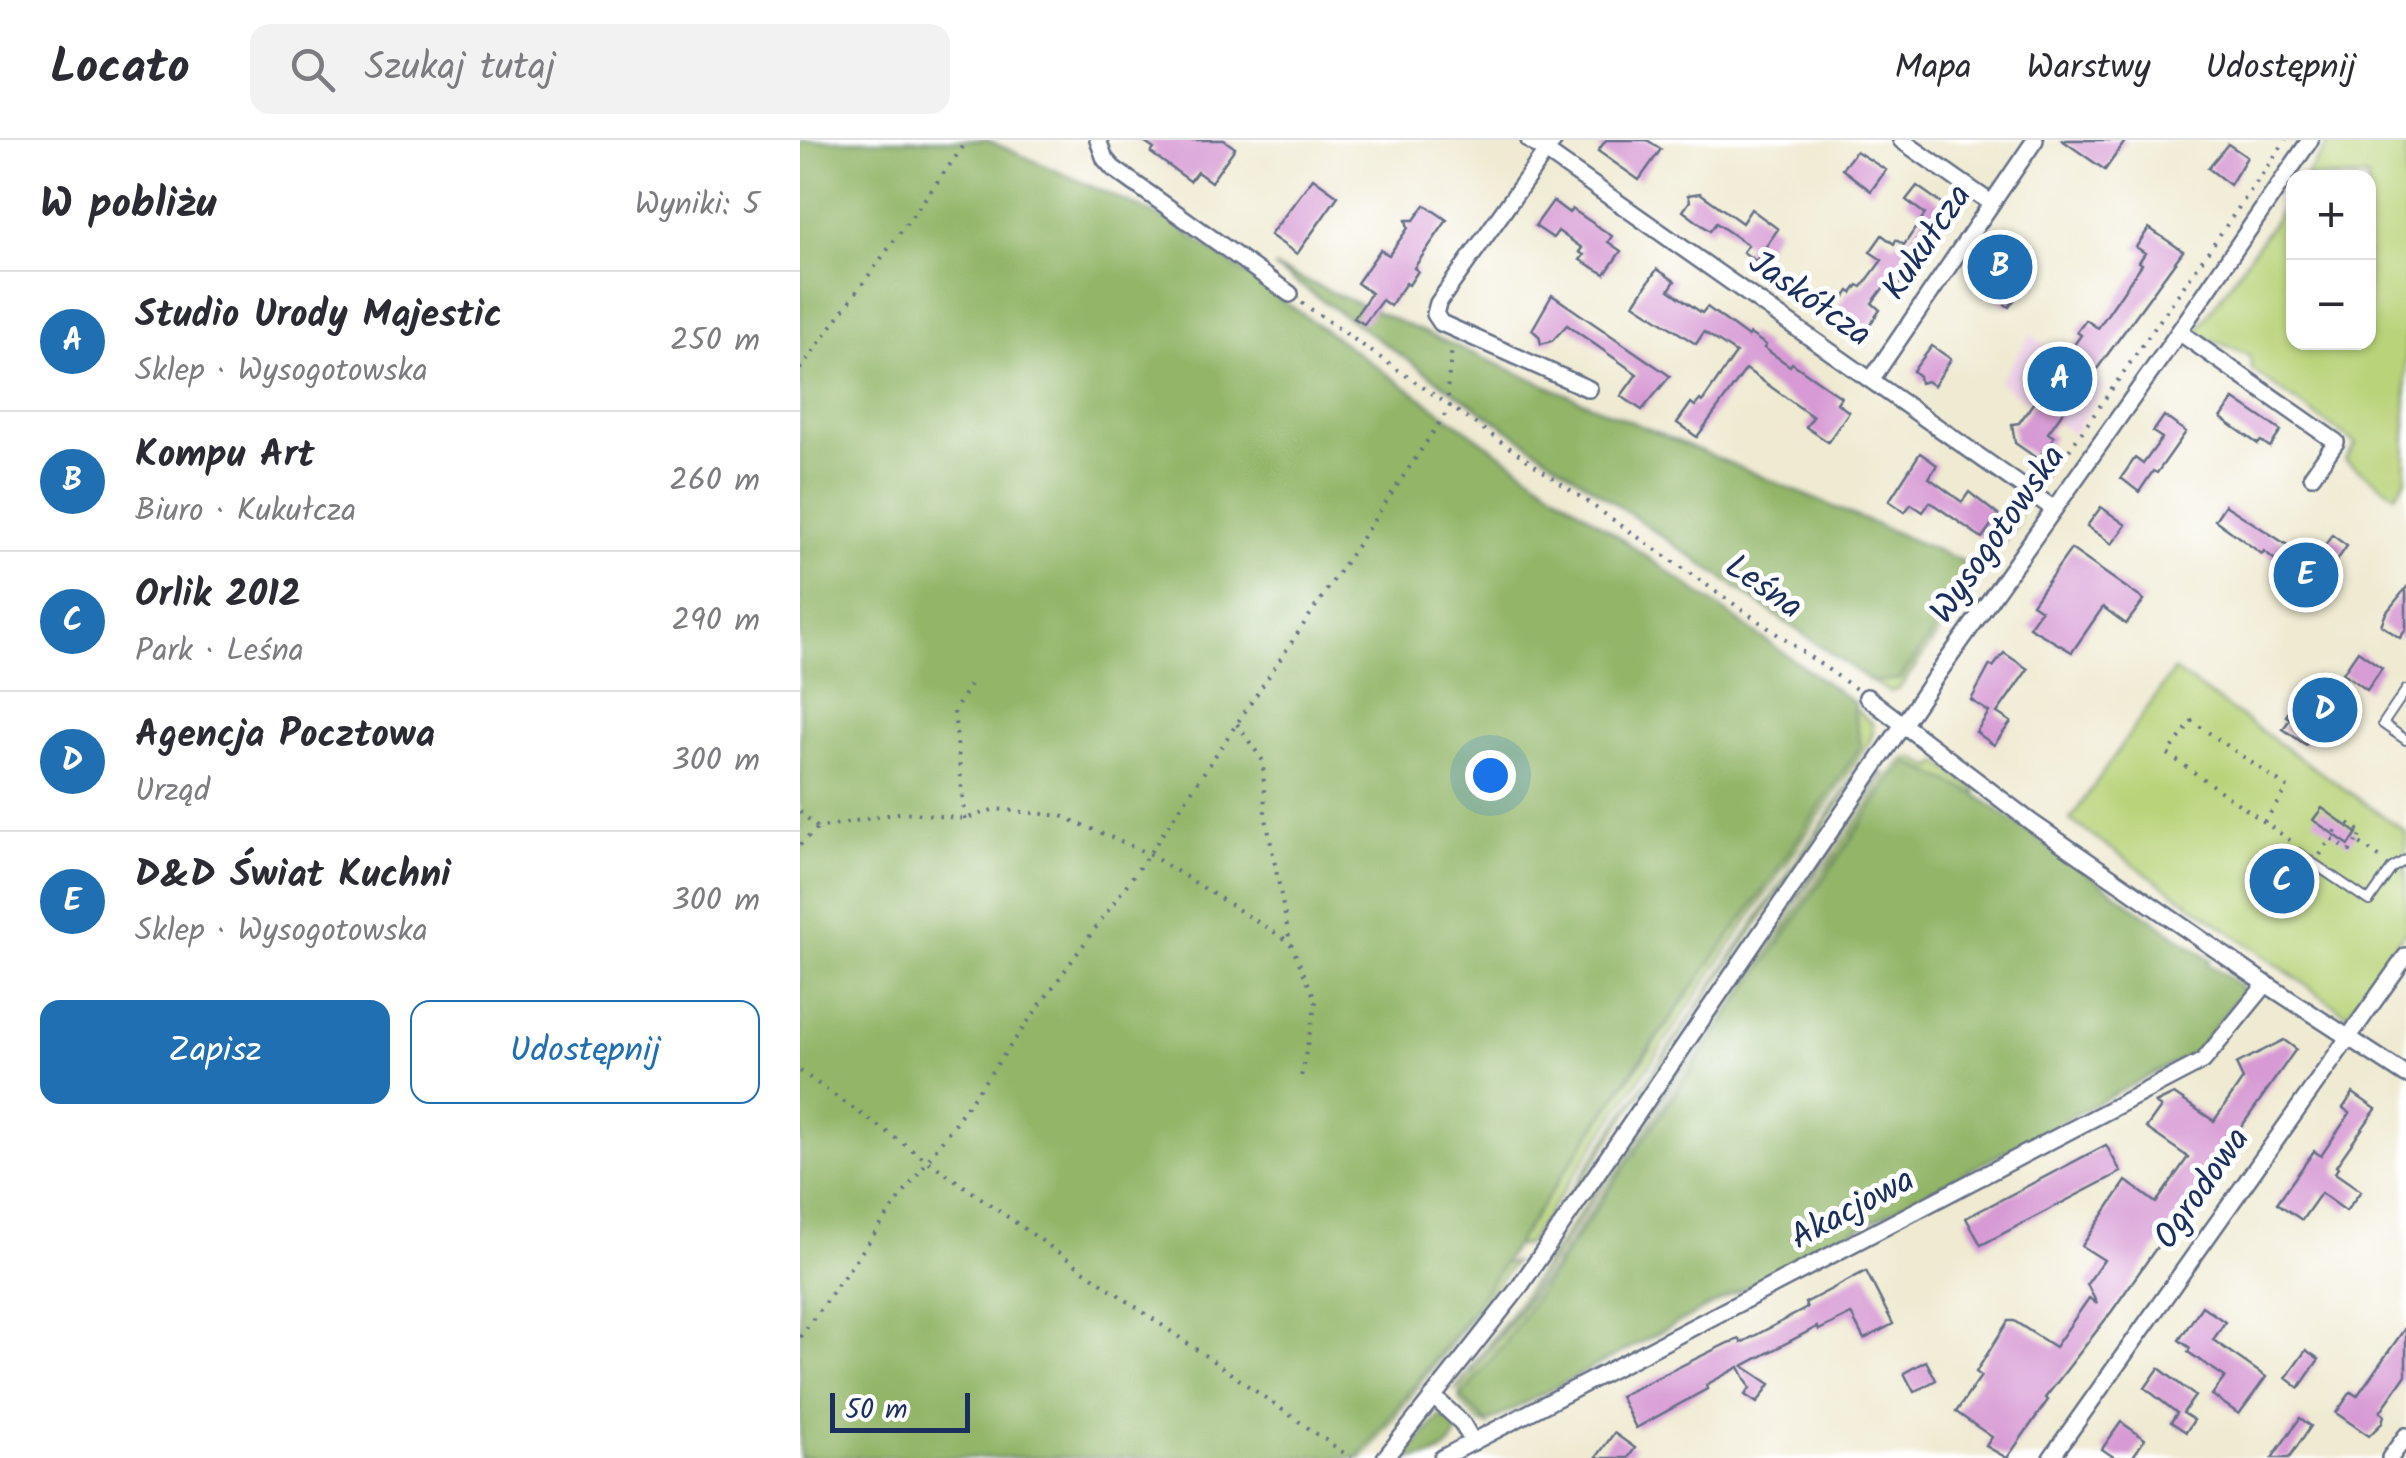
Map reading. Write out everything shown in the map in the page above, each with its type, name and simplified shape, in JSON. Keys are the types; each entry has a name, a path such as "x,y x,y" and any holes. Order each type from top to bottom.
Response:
{"street":[{"path":"1098,140 1113,168 1290,294"},
{"name":"Jaskółcza","path":"1529,140 1550,146 2054,509"},
{"path":"1901,140 1991,204"},
{"name":"Kukułcza","path":"1870,380 2035,140"},
{"name":"Wysogotowska","path":"1386,1458 1518,1290 1903,725 2310,140"},
{"path":"1550,146 1438,304 1438,319 1589,389"},
{"path":"2179,332 2336,442 2312,476"},
{"path":"1867,698 2031,822 2406,1075"},
{"name":"Ogrodowa","path":"2051,1458 2406,956"},
{"name":"Akacjowa","path":"1442,1458 2203,1061 2266,984"},
{"path":"1434,1397 1462,1423 1473,1442"},
{"path":"2390,1458 2406,1436"}],"lane":[{"path":"2406,690 2383,724 2406,740"},
{"path":"2279,879 2298,853 2369,901 2394,867 2406,860"}],"path":[{"path":"800,369 968,140"},
{"path":"2045,481 2286,140"},
{"name":"Leśna","path":"1290,294 1867,698"},
{"path":"800,1337 1149,854 1450,406 1447,391 1454,329"},
{"path":"965,819 954,712 973,680"},
{"path":"2264,822 2288,788 2192,720 2168,754 2264,822 2294,843 2298,853"},
{"path":"1237,724 1263,761 1265,813 1290,942 1316,1001 1300,1082"},
{"path":"800,845 818,828 904,812 965,819 995,809 1062,816 1149,854 1290,942"},
{"path":"800,812 818,828"},
{"path":"2313,864 2331,838 2344,820 2362,833 2350,851 2331,838"},
{"path":"2356,841 2394,867"},
{"path":"800,1071 1352,1458"}],"shaded area":[{"path":"2031,335 2105,387 2073,434 1999,382"}],"green space":[{"path":"800,140 987,140 1170,221 1856,704 1853,708 1861,746 1633,1070 1463,1323 1357,1458 800,1458"},
{"path":"2331,140 2406,140 2406,480 2395,495 2345,460 2356,444 2252,370 2250,357 2196,332 2286,204 2286,350 2376,350 2376,170 2310,170"},
{"path":"1274,267 1979,568 1900,679 1872,682"},
{"path":"2010,499 2019,508 2017,523 1899,689 1890,692 1872,682 1900,678 2013,519"},
{"path":"2174,670 2406,832 2406,930 2347,1014 2070,820"},
{"path":"1853,707 1872,723 1869,743 1527,1244 1514,1247 1860,746"},
{"path":"1913,757 1933,768 1939,762 1977,791 1974,795 1963,788 1462,1396 1488,1425 1479,1422 1459,1400 1460,1390 1551,1269 1886,779 1903,760"},
{"path":"1865,761 1868,762 1546,1233 1542,1233"},
{"path":"1908,762 1975,794 2210,960 2208,964 2241,986 2242,992 2195,1052 1487,1423 1461,1397 1505,1342 1893,777"},
{"path":"1882,772 1521,1305 1454,1391 1518,1303"},
{"path":"1514,1262 1363,1458 1357,1458 1463,1323 1503,1264"},
{"path":"1439,1416 1454,1425 1452,1442 1432,1456 1405,1458"}],"building":[{"path":"1141,140 1224,140 1235,148 1211,182 1197,172 1190,181 1151,153 1154,149"},
{"path":"1606,140 1647,140 1661,149 1639,180 1598,151"},
{"path":"2062,140 2126,140 2105,170"},
{"path":"2228,144 2247,157 2230,185 2208,168"},
{"path":"1856,151 1886,170 1871,191 1842,169"},
{"path":"1313,178 1338,196 1297,254 1270,235"},
{"path":"1917,186 1951,210 1898,285 1890,279 1872,303 1880,310 1866,330 1857,325 1853,331 1835,318 1841,310 1837,308 1849,291 1852,293 1858,285 1862,287 1882,260 1870,252 1882,235 1894,244 1896,240 1904,245 1925,214 1906,200"},
{"path":"1700,193 1742,223 1751,209 1778,229 1756,261 1743,252 1748,245 1716,223 1710,231 1683,211 1690,201 1688,195"},
{"path":"1553,201 1612,236 1608,242 1621,251 1605,274 1580,260 1584,255 1579,252 1582,248 1558,231 1553,238 1535,226"},
{"path":"1425,205 1447,220 1414,268 1418,271 1409,285 1406,283 1390,306 1382,300 1364,324 1354,318 1371,293 1357,283 1380,250 1389,255 1408,228 1406,220 1414,220"},
{"path":"2149,228 2183,251 2086,384 2089,386 2079,400 2074,396 2048,433 2054,437 2038,459 2015,443 2012,424 2019,423 2039,395 2033,391 2054,361 2060,365 2081,335 2077,332 2086,320 2098,328 2142,264 2139,262 2145,253 2136,247"},
{"path":"2002,244 2033,266 2009,307 1975,283"},
{"path":"1657,269 1675,281 1669,290 1702,313 1707,307 1841,397 1837,403 1849,412 1828,442 1806,427 1813,417 1746,369 1697,437 1677,423 1691,403 1695,406 1702,402 1736,353 1704,332 1696,344 1634,304"},
{"path":"1552,295 1670,376 1642,410 1621,396 1637,374 1567,325 1552,341 1541,344 1532,330"},
{"path":"1932,346 1951,359 1934,386 1927,381 1920,383 1913,371"},
{"path":"2234,399 2281,431 2270,447 2261,441 2258,444 2221,418"},
{"path":"2164,416 2186,432 2139,492 2121,478 2135,458 2143,464 2162,438 2153,432"},
{"path":"1920,453 1937,465 1929,478 1962,502 1969,492 1998,515 1982,538 1930,502 1923,512 1911,504 1905,512 1889,501"},
{"path":"2225,505 2314,562 2332,535 2347,546 2315,592 2264,551 2262,554 2215,520"},
{"path":"2101,507 2126,525 2112,544 2087,526"},
{"path":"2071,549 2144,600 2126,624 2103,607 2072,652 2029,627 2041,610 2032,604"},
{"path":"2406,588 2406,629 2400,638 2381,625"},
{"path":"2358,651 2382,668 2367,690 2343,673"},
{"path":"2004,653 2028,669 1997,713 2011,722 1994,745 1976,732 1989,712 1971,700 1990,665 1993,667"},
{"path":"2309,684 2328,697 2324,703 2332,708 2306,745 2283,729 2290,719 2286,716"},
{"path":"2322,808 2357,833 2349,845 2313,820"},
{"path":"2284,1040 2296,1049 2112,1311 2045,1398 2048,1400 2007,1458 1986,1446 1992,1437 1956,1412 1981,1376 1976,1372 2008,1321 2055,1347 2089,1298 2097,1304 2087,1284 2104,1260 2082,1246 2126,1181 2156,1203 2188,1157 2146,1128 2161,1107 2155,1103 2174,1094 2214,1121 2243,1079 2236,1064"},
{"path":"2353,1093 2376,1109 2335,1173 2361,1191 2346,1211 2321,1193 2302,1220 2277,1203 2314,1151 2321,1156 2350,1113 2343,1108"},
{"path":"2106,1145 2121,1172 1981,1245 1966,1218"},
{"path":"1866,1271 1893,1324 1864,1339 1851,1314 1819,1330 1817,1327 1743,1366 1770,1384 1757,1403 1745,1395 1750,1388 1739,1367 1636,1428 1620,1396 1728,1343 1740,1339 1741,1343"},
{"path":"2202,1306 2225,1322 2213,1340 2266,1377 2239,1414 2212,1395 2225,1377 2188,1352 2190,1348 2179,1340"},
{"path":"2406,1327 2406,1375 2380,1412 2384,1415 2382,1423 2369,1436 2336,1413 2351,1392 2357,1396"},
{"path":"2306,1350 2319,1359 2299,1388 2286,1378"},
{"path":"1926,1361 1936,1380 1914,1392 1904,1373"},
{"path":"2159,1368 2195,1396 2183,1413 2194,1420 2186,1432 2171,1422 2177,1413 2145,1388"},
{"path":"2300,1418 2311,1426 2289,1458 2272,1458"},
{"path":"2121,1422 2145,1439 2132,1458 2115,1458 2102,1449"},
{"path":"1614,1433 1635,1448 1628,1458 1596,1458"}],"place":[{"name":"Kompu Art","path":"2000,267"},
{"name":"Studio Urody Majestic","path":"2060,379"},
{"name":"D&D Świat Kuchni","path":"2306,575"},
{"name":"Agencja Pocztowa","path":"2325,710"},
{"name":"Orlik 2012","path":"2282,881"}]}
